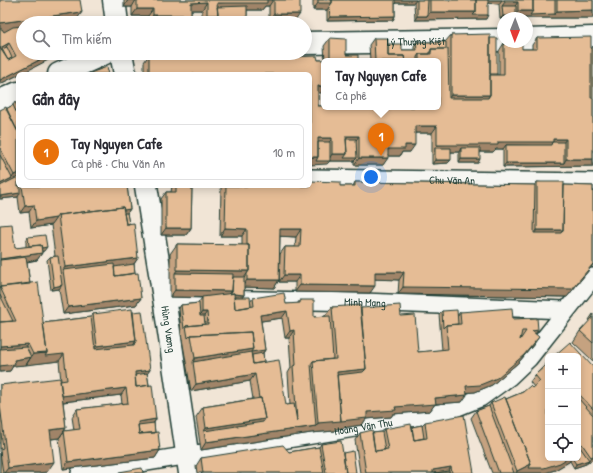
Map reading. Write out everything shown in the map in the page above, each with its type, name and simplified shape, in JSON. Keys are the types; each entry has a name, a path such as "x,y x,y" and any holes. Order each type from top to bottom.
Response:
{"street":[{"path":"114,0 116,16"},
{"path":"533,40 593,38"},
{"name":"Lý Thường Kiệt","path":"312,43 497,40"},
{"path":"64,72 90,60"},
{"path":"122,60 125,72"},
{"path":"0,101 16,94"},
{"name":"Chu Văn An","path":"312,178 593,182"},
{"name":"Hùng Vương","path":"146,188 188,465"},
{"name":"Hoàng Văn Thụ","path":"80,473 188,465 454,408 480,398 509,378 529,358 565,310 593,277"},
{"name":"Minh Mạng","path":"164,298 363,302 565,310"}],"building":[{"path":"0,0 80,0 82,12 52,16 16,16 16,21 0,23"},
{"path":"137,0 267,0 267,3 217,3 218,15 207,15 207,2 191,3 191,15 153,15 153,9 137,9"},
{"path":"274,0 300,0 300,14 274,14"},
{"path":"318,0 332,0 332,3 318,3"},
{"path":"332,0 395,0 395,16 330,17 329,7"},
{"path":"417,0 428,0 427,16 417,16"},
{"path":"430,0 476,0 476,12 430,12"},
{"path":"476,0 488,0 488,15 473,15 476,12"},
{"path":"504,0 533,0 533,11 518,11 518,2 505,2"},
{"path":"533,0 555,0 555,14 533,15"},
{"path":"557,0 593,0 593,10 557,11"},
{"path":"247,6 247,16 217,16 217,7"},
{"path":"502,6 516,6 516,12 503,12"},
{"path":"16,27 16,56 9,43 0,48 0,29 4,32"},
{"path":"490,34 490,95 451,95 451,35"},
{"path":"591,37 593,159 566,159 566,139 553,139 553,142 498,142 498,145 437,145 437,126 415,126 415,145 405,145 405,149 388,149 388,158 359,158 359,136 346,136 347,154 332,154 332,138 318,138 318,157 312,157 312,72 149,72 149,60 312,60 312,56 317,56 318,60 321,60 321,86 318,86 318,106 321,106 321,110 441,110 441,58 419,58 419,54 431,54 431,49 448,49 449,98 488,98 490,95 490,75 504,75 504,48 537,49 537,38"},
{"path":"330,38 346,39 346,55 358,55 358,58 330,58"},
{"path":"374,38 388,38 388,56 404,56 404,58 375,58"},
{"path":"490,38 497,38 497,74 490,74"},
{"path":"416,42 446,42 446,49 431,49 429,54 419,54 417,58 388,56 388,44 402,44 402,50 417,50"},
{"path":"7,47 12,58 8,60 2,49"},
{"path":"0,48 8,60 16,56 16,60 39,60 0,80"},
{"path":"107,67 108,72 93,72"},
{"path":"13,105 16,112 16,128 6,109"},
{"path":"6,107 16,128 16,174 14,175 0,148 0,110"},
{"path":"346,139 356,139 357,158 344,158 347,154"},
{"path":"318,142 330,142 330,161 316,161 318,157"},
{"path":"552,142 564,142 564,163 506,163 506,145 551,145"},
{"path":"435,148 451,148 451,160 435,160"},
{"path":"461,148 480,148 480,159 461,159"},
{"path":"0,155 12,178 0,184"},
{"path":"16,178 16,188 20,188 20,193 0,196 0,186"},
{"path":"312,181 340,182 340,186 355,186 355,182 535,185 534,233 561,233 563,230 564,185 593,186 593,264 572,289 403,287 404,272 375,272 375,286 300,285 300,275 284,275 285,247 300,247 301,229 280,229 279,280 247,280 247,274 249,271 249,245 247,245 247,229 225,228 226,188 312,188"},
{"path":"537,182 564,182 563,230 537,230"},
{"path":"22,188 127,188 130,209 124,210 123,207 58,215 56,218 36,221 34,205 25,206"},
{"path":"176,188 192,188 191,228 166,228 166,192 176,192"},
{"path":"123,207 126,224 134,223 138,258 65,267 58,215"},
{"path":"124,213 127,213 129,224 126,224"},
{"path":"12,224 15,248 41,245 42,253 0,259 0,225"},
{"path":"45,235 47,247 42,248 41,245 29,246 28,237"},
{"path":"177,244 249,245 249,271 177,270"},
{"path":"58,256 62,285 54,287 50,257"},
{"path":"26,257 30,284 0,287 0,260"},
{"path":"114,264 115,276 138,273 141,298 68,307 63,270"},
{"path":"134,264 135,273 115,276 114,267"},
{"path":"175,273 233,274 232,291 175,290"},
{"path":"233,277 244,277 244,295 234,293 230,294 232,291"},
{"path":"38,282 47,353 33,354 28,344 0,346 0,322 16,321 0,287"},
{"path":"234,293 235,309 254,306 253,298 284,293 286,304 300,303 300,300 314,300 314,317 330,316 333,359 313,361 311,364 316,426 206,442 204,431 263,422 265,419 261,398 259,398 255,374 196,384 193,362 251,352 253,349 251,332 191,335 188,338 186,326 208,324 207,312 202,312 202,297","holes":["287,311 290,331 294,330 296,365 293,366 297,421 294,404 286,405 279,360 253,364 251,352 265,350 260,315"]},
{"path":"0,295 13,321 0,322"},
{"path":"234,297 250,297 251,306 235,309"},
{"path":"199,303 200,316 204,316 205,324 186,326 184,329 181,305"},
{"path":"360,305 366,369 337,372 341,421 318,423 313,361 336,359 332,307"},
{"path":"400,305 401,316 415,315 418,352 448,349 446,325 461,324 460,312 512,308 513,319 537,318 538,330 532,331 539,337 524,355 497,378 480,385 466,386 467,395 435,398 436,404 395,407 396,410 367,412 367,418 341,421 337,375 363,372 366,369 361,308","holes":["522,331 526,331 520,340"]},
{"path":"132,309 136,341 97,346 93,314"},
{"path":"457,310 458,324 446,325 443,328 442,311"},
{"path":"142,311 150,370 135,372 136,387 152,385 156,419 138,422 139,434 158,432 160,450 68,462 64,431 80,429 77,409 128,403 126,388 62,396 60,381 67,380 64,354 45,356 47,353 43,323 91,317 95,349 134,345 136,341 133,312"},
{"path":"593,317 593,343 580,331"},
{"path":"251,332 253,349 195,358 191,335"},
{"path":"570,342 580,353 557,353"},
{"path":"26,347 31,357 14,360 15,364 0,366 0,349"},
{"path":"263,353 264,362 253,364 252,355"},
{"path":"581,354 593,367 593,409 581,396"},
{"path":"545,366 545,461 563,461 544,468 529,468 531,464 506,399 523,392 530,386 532,388 540,381 535,375"},
{"path":"147,373 149,385 136,387 135,375"},
{"path":"60,378 66,428 50,430 54,462 8,468 0,405 0,385"},
{"path":"505,397 531,464 517,471 491,403"},
{"path":"261,398 265,419 206,428 203,407"},
{"path":"581,401 593,415 593,456 591,457 582,444 581,445"},
{"path":"489,406 514,473 499,473 476,411"},
{"path":"464,415 474,473 452,473 451,467 433,470 433,473 366,473 360,433 372,430 375,451 388,449 384,429 411,424 414,440 427,438 425,422"},
{"path":"154,423 155,433 139,434 138,425"},
{"path":"422,425 424,438 414,440 412,427"},
{"path":"0,426 3,448 0,449"},
{"path":"382,432 385,450 375,451 372,433"},
{"path":"341,441 346,473 326,473 321,444"},
{"path":"283,445 289,452 319,447 324,473 203,473 201,458"},
{"path":"581,448 589,460 576,464 574,461 581,461"},
{"path":"353,451 356,473 346,473 343,453"},
{"path":"0,452 3,473 0,473"},
{"path":"142,468 143,473 119,473 119,472"},
{"path":"449,471 449,473 435,473"}],"place":[{"name":"Tay Nguyen Cafe","path":"381,156"}]}
